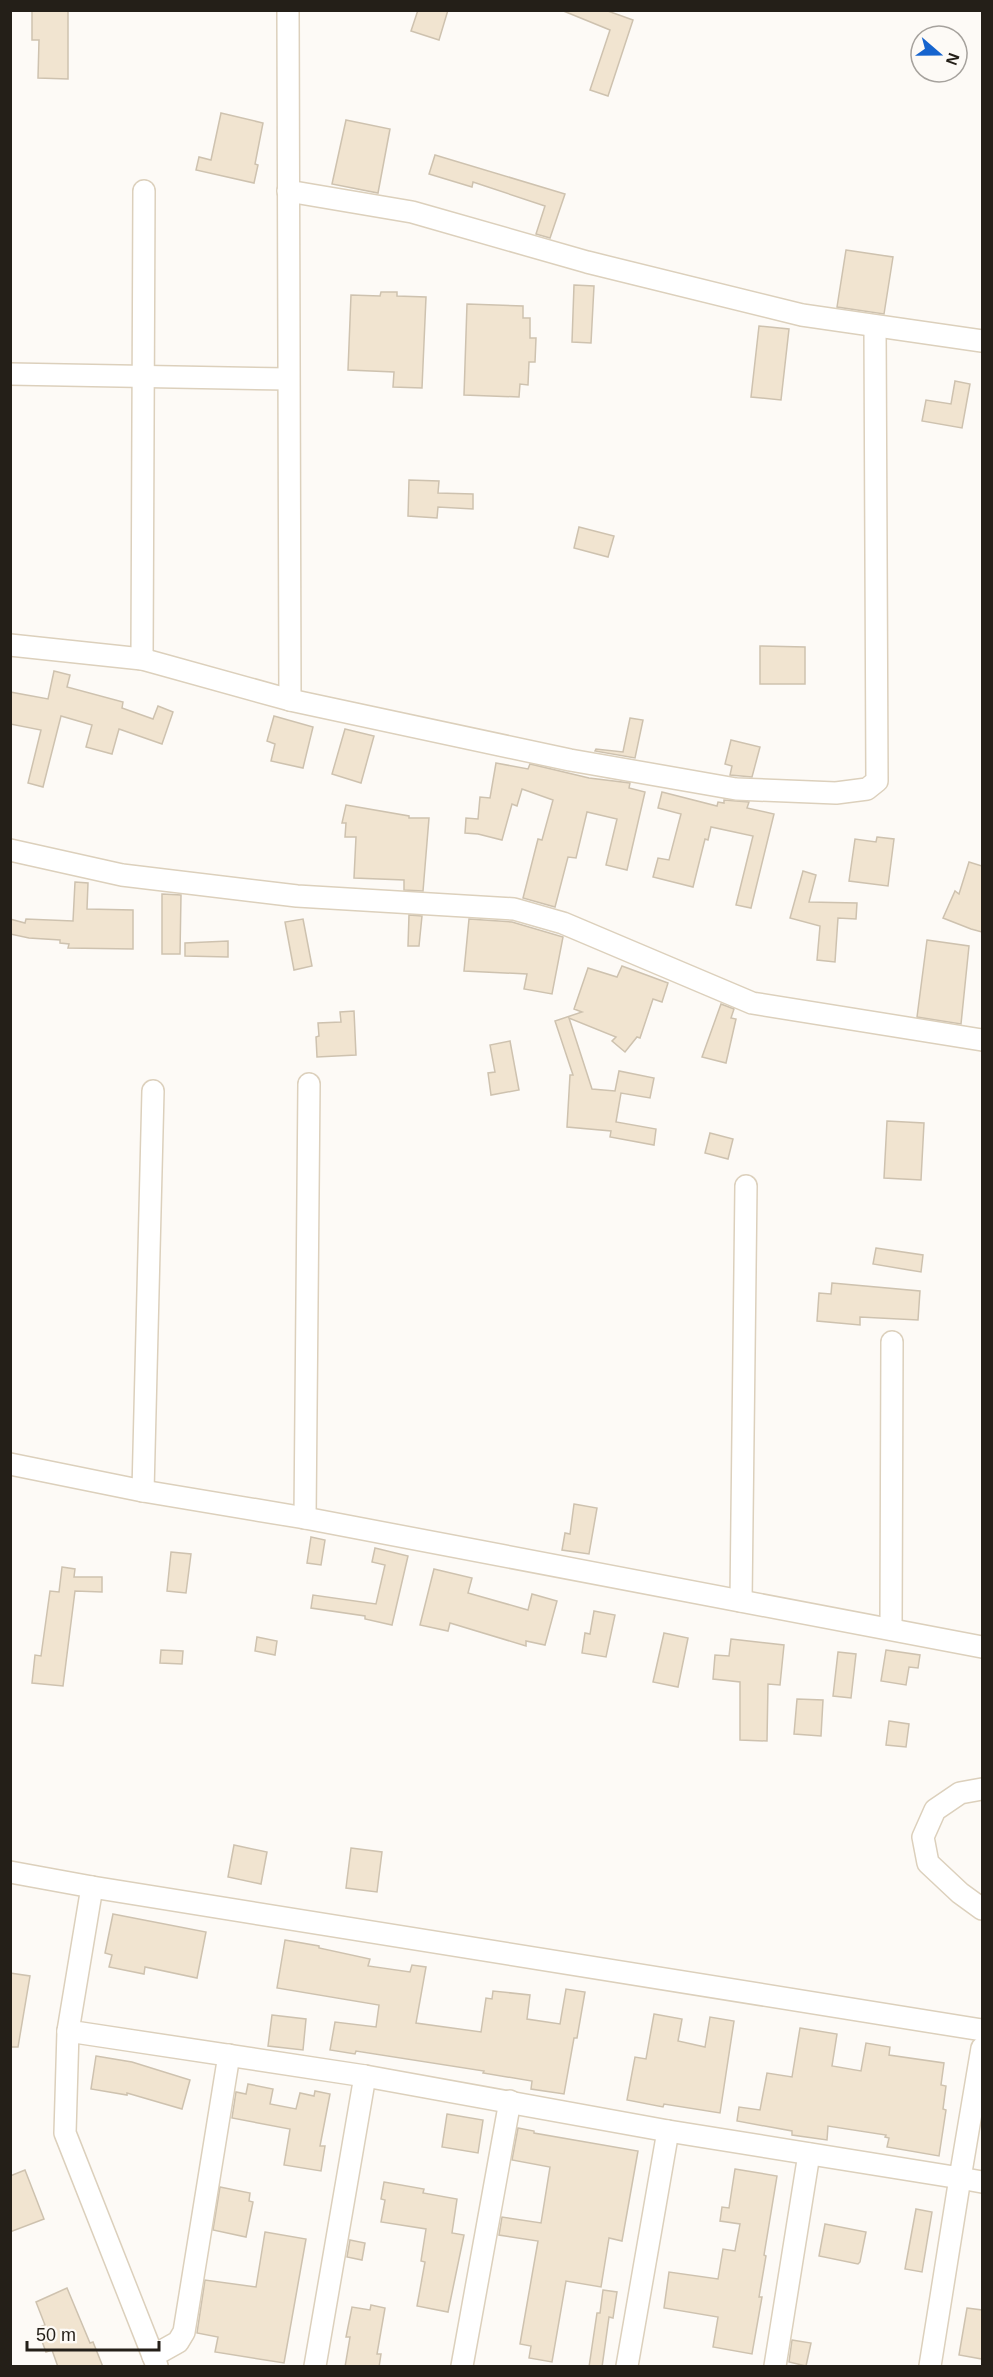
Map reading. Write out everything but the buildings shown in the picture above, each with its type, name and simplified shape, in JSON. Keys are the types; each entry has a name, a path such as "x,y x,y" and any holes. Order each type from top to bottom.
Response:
{"street":[{"path":"288,10 290,700"},
{"path":"141,658 144,190"},
{"path":"288,191 412,212 621,271 801,315 982,341"},
{"path":"10,645 141,658 290,700 570,759 736,789 836,793 867,789 877,781 875,326"},
{"path":"10,374 288,379"},
{"path":"10,850 122,875 297,896 514,909 563,923 752,1003 982,1040"},
{"path":"305,1518 309,1084"},
{"path":"143,1491 153,1091"},
{"path":"741,1601 746,1186"},
{"path":"891,1629 892,1342"},
{"path":"10,1464 143,1491 305,1518 982,1647"},
{"path":"982,1789 960,1793 935,1810 923,1837 928,1863 960,1893 982,1908"},
{"path":"10,1872 982,2030"},
{"path":"92,1887 68,2031 65,2133 155,2362 178,2342 184,2332 229,2055"},
{"path":"68,2031 365,2076 668,2131 982,2182"},
{"path":"930,2367 982,2048"},
{"path":"315,2367 365,2076"},
{"path":"462,2367 510,2101"},
{"path":"627,2367 668,2131"},
{"path":"775,2367 809,2154"}]}
